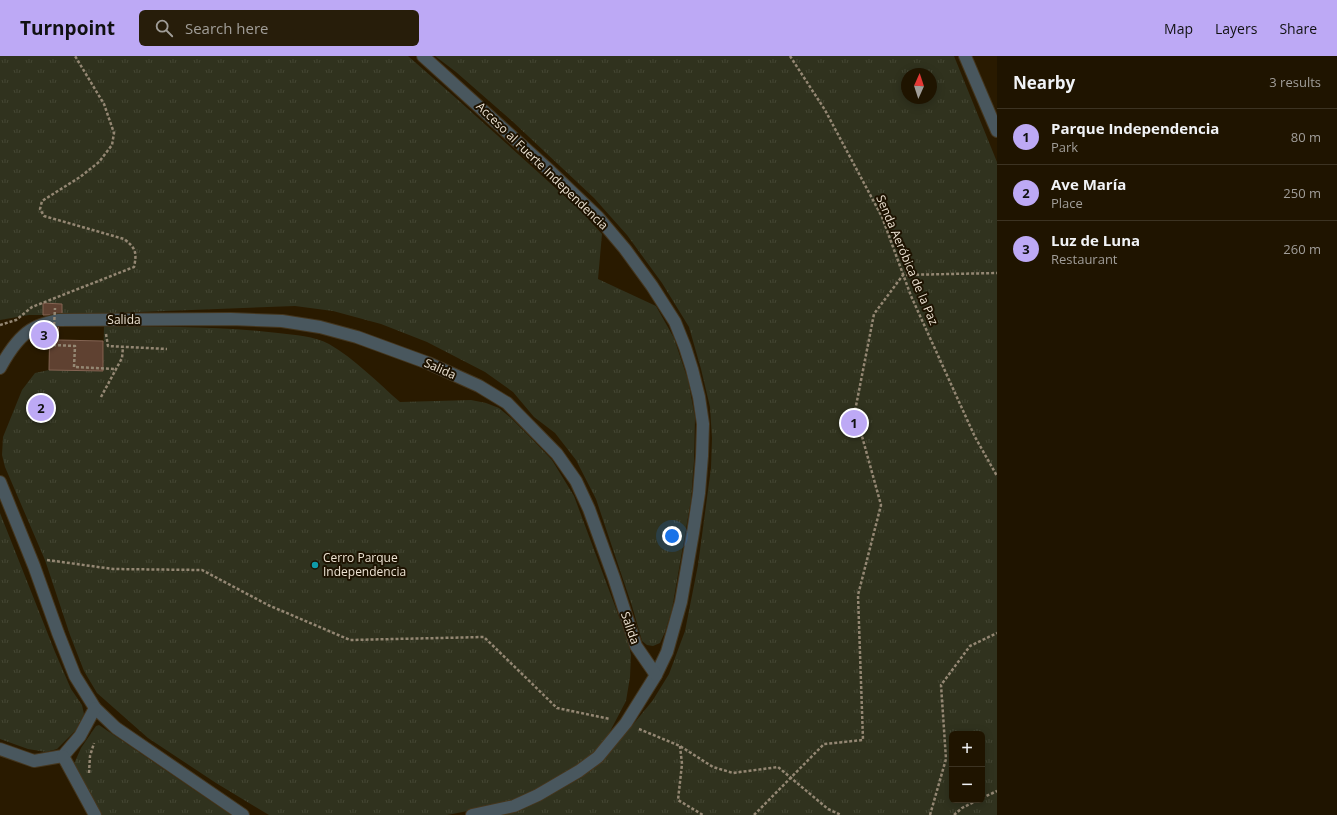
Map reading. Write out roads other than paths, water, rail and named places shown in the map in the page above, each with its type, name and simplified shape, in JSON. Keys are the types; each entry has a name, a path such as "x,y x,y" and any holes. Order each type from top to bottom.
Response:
{"street":[{"name":"Acceso al Fuerte Independencia","path":"423,56 522,145 598,217 626,249 652,286 674,322 685,347 699,398 702,424 702,456 693,533 681,602 666,652 656,675 626,723 598,757 579,771 538,795 514,806 472,815"},
{"path":"966,56 997,131"},
{"name":"Salida","path":"0,368 13,348 26,333 56,314 231,319 282,321 320,327 357,337 428,363 479,386 507,403 557,454 576,481 614,578 636,646 656,675"},
{"path":"0,482 75,676 95,708 123,733 243,815"},
{"path":"0,749 34,760 63,756 80,736 95,708"},
{"path":"63,756 95,815"}],"place":[{"name":"Luz de Luna","path":"44,335"},
{"name":"Ave María","path":"41,408"},
{"name":"Parque Independencia","path":"854,423"},
{"name":"Cerro Parque Independencia","path":"315,565"}]}
